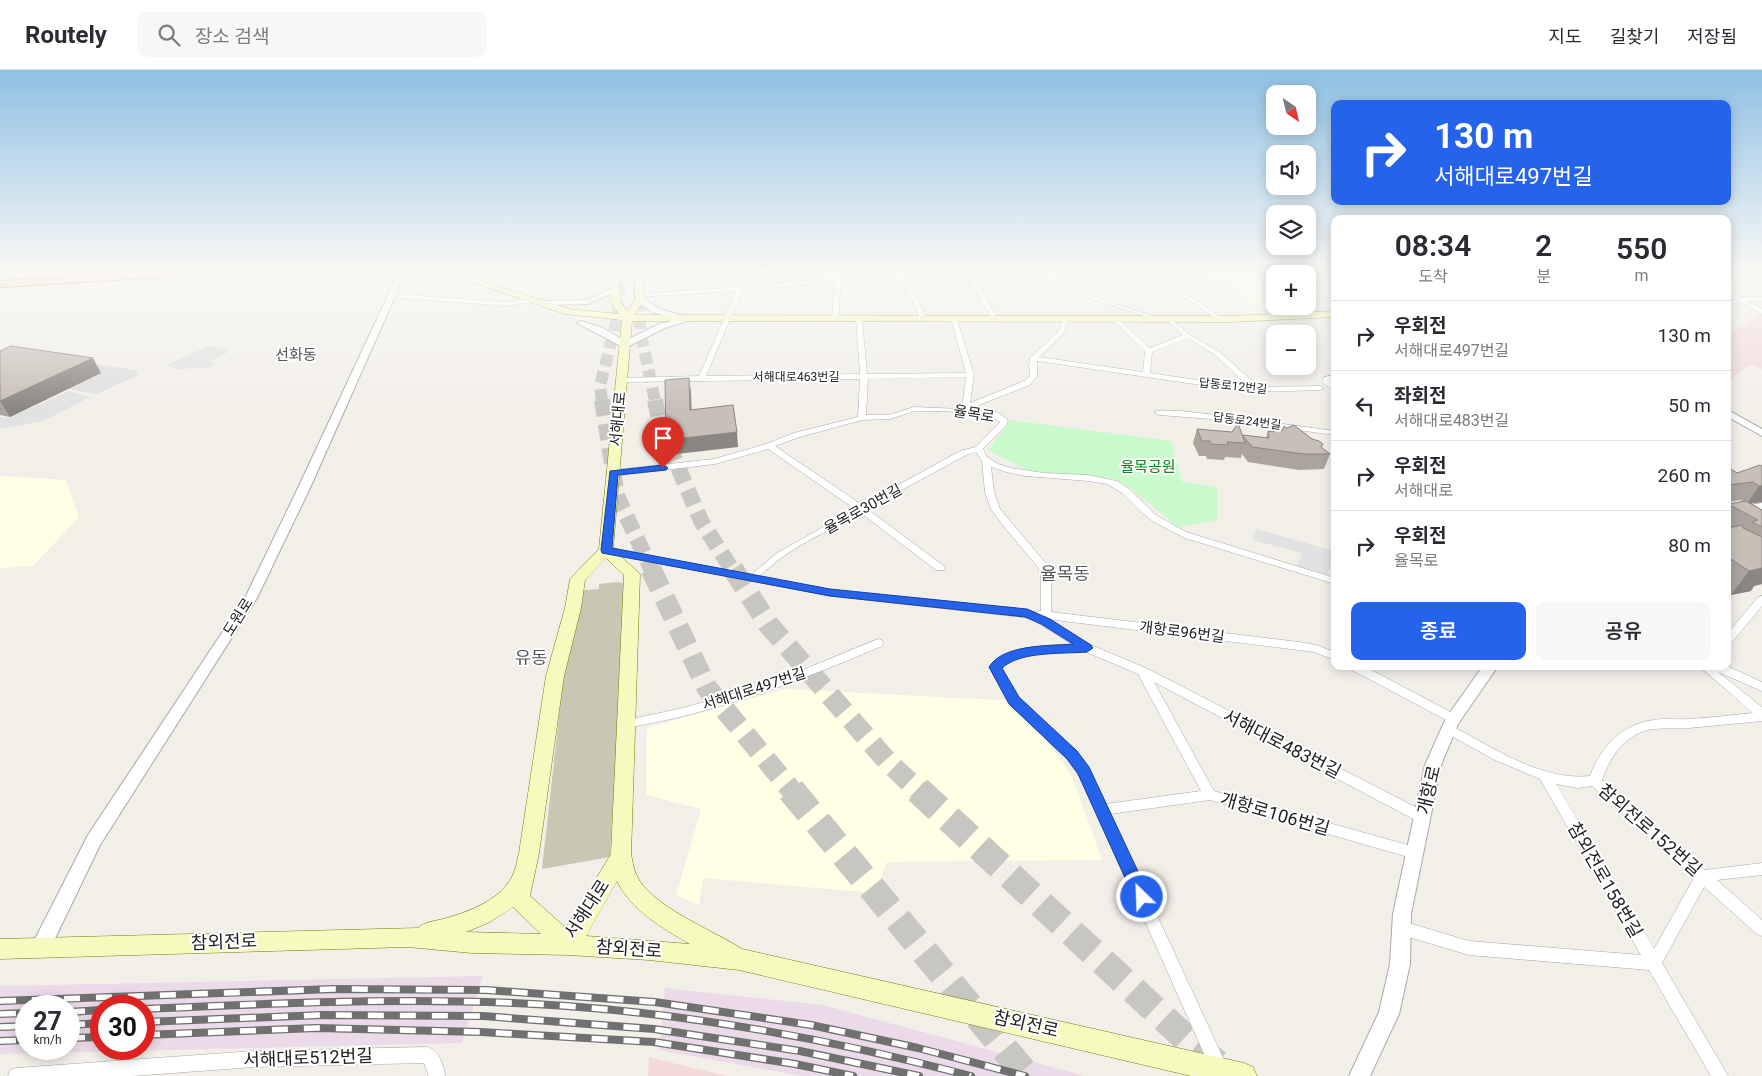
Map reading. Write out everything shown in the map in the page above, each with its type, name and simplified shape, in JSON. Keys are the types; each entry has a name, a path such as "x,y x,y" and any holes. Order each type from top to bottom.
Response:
{"main road":[{"path":"573,316 581,323"},
{"path":"607,316 690,319 1220,319 1290,316"},
{"name":"서해대로","path":"606,550 632,574 621,855 568,945 519,899 529,853 540,769 544,755 556,676 573,608 578,579 606,550 627,318"},
{"path":"408,937 448,929 499,906 518,887 529,853"},
{"path":"621,855 627,880 650,905 676,924 740,959"},
{"name":"참외전로","path":"0,949 408,937 472,943 568,945 649,950 740,959 1244,1076"}],"street":[{"name":"도원로","path":"42,947 94,840 251,598 383,316"},
{"path":"677,316 690,319"},
{"path":"702,377 728,316"},
{"path":"1154,316 1164,319 1188,336 1210,346 1223,356 1257,390"},
{"path":"1215,316 1220,319"},
{"path":"581,323 600,330 624,345 656,328 690,319"},
{"path":"859,319 864,377 862,418"},
{"path":"954,319 970,375 967,410 1028,383 1034,378 1035,372 1032,363 1034,358 1057,337 1065,326 1066,319"},
{"path":"1115,319 1149,354"},
{"path":"1149,354 1188,336"},
{"path":"1146,374 1149,354"},
{"name":"답동로12번길","path":"1034,358 1257,390 1320,388"},
{"name":"서해대로463번길","path":"622,380 702,377 970,375"},
{"path":"1331,378 1327,379 1326,382 1331,386"},
{"name":"율목로","path":"614,473 700,464 769,446 797,435 862,418 890,417 914,409 967,410 994,414 1004,420 979,449"},
{"name":"답동로24번길","path":"1159,413 1244,420 1331,432"},
{"path":"1731,415 1762,432"},
{"path":"769,446 861,509 940,568"},
{"path":"979,449 979,453 986,460 1016,473 1086,478 1110,482 1119,486 1150,515 1188,536 1331,580"},
{"name":"율목로30번길","path":"753,578 778,556 963,452 979,449"},
{"path":"986,460 992,501 998,512 1043,566 1046,575 1046,616"},
{"path":"1731,511 1762,506"},
{"name":"서해대로483번길","path":"606,550 839,594 1027,613 1046,621 1087,648 1142,671 1422,817"},
{"path":"1731,635 1762,599"},
{"name":"개항로96번길","path":"1027,613 1299,646 1331,655"},
{"name":"서해대로497번길","path":"627,724 690,710 739,696 828,664 878,643"},
{"path":"1087,648 1023,653 1004,658 995,667 1014,700 1072,755 1084,771 1104,810 1219,1069"},
{"path":"1361,670 1451,724 1546,777 1570,782 1594,781"},
{"name":"개항로","path":"1359,1076 1389,1014 1400,964 1402,914 1433,765 1451,724 1488,670"},
{"path":"1709,670 1762,716"},
{"path":"1725,670 1762,687"},
{"path":"1142,671 1210,795"},
{"name":"참외전로152번길","path":"1762,716 1683,724 1652,725 1630,732 1609,750 1594,781 1762,929"},
{"name":"참외전로158번길","path":"1546,777 1720,1076"},
{"name":"개항로106번길","path":"1104,810 1210,795 1415,853"},
{"path":"1402,928 1469,948 1654,963 1703,876 1762,869"},
{"name":"서해대로512번길","path":"16,1076 254,1059 428,1054 436,1069 437,1076"}],"shaded area":[{"path":"1762,316 1762,369 1750,365 1731,379 1731,332"},
{"path":"208,346 232,350 210,362 217,364 208,368 178,369 164,366"},
{"path":"10,352 137,370 138,375 97,394 0,377 0,357"},
{"path":"69,391 90,397 43,421 0,429 0,417 9,418"},
{"path":"0,476 66,480 79,517 33,566 0,568"},
{"path":"1256,529 1331,550 1331,563 1327,575 1297,566 1302,553 1252,540"},
{"path":"618,582 626,584 610,857 542,869 573,591 599,589 599,584"},
{"path":"785,689 1018,701 1072,776 1102,860 887,862 875,893 703,878 699,905 676,895 701,809 646,795 647,728"},
{"path":"483,976 462,1043 155,1050 155,995 90,995 90,1052 80,1052 80,995 15,995 15,1054 0,1054 0,986"},
{"path":"665,988 823,1005 1085,1076 802,1076 659,1050"},
{"path":"649,1057 726,1076 648,1076"}],"green space":[{"name":"율목공원","path":"1011,420 1171,441 1182,482 1217,487 1217,520 1178,527 1129,487 1112,478 1028,471 988,450"}],"building":[{"path":"11,346 93,358 0,401 0,351"},
{"path":"689,378 690,410 733,405 737,432 666,440 665,380"},
{"path":"1238,423 1245,443 1227,442 1228,445 1210,444 1210,441 1202,441 1197,429 1232,432"},
{"path":"1294,425 1312,439 1323,444 1321,447 1330,454 1304,454 1252,447 1242,435 1269,438 1268,431 1273,432 1277,429 1282,431 1284,426 1287,428"},
{"path":"1760,465 1762,466 1762,486 1753,482 1731,485 1731,469 1737,473"},
{"path":"1746,501 1762,510 1762,527 1752,522 1758,520 1731,506 1731,504"},
{"path":"1742,525 1743,528 1762,537 1762,568 1749,571 1731,559 1731,527"}],"tunnel":[{"path":"602,401 600,386 618,316"},
{"path":"640,316 640,330 655,401"},
{"path":"602,400 617,496 652,571"},
{"path":"655,400 660,425 701,521 733,571"},
{"path":"651,569 707,688 792,791"},
{"path":"733,569 768,624 888,762 919,791"},
{"path":"791,790 1027,1076"},
{"path":"918,790 1195,1047 1234,1076"}],"railway":[{"path":"0,1001 334,989 486,990 655,1002 811,1025 918,1048 1025,1076"},
{"path":"155,1009 303,1003 461,1001 618,1010 720,1023 821,1041 971,1076"},
{"path":"80,1011 90,1011"},
{"path":"0,1014 15,1013"},
{"path":"155,1022 322,1015 483,1016 654,1029 800,1051 919,1076"},
{"path":"80,1024 90,1024"},
{"path":"0,1027 15,1026"},
{"path":"155,1035 316,1028 481,1032 654,1042 795,1064 853,1076"},
{"path":"80,1038 90,1037"},
{"path":"0,1041 15,1040"}],"district":[{"name":"선화동","path":"296,355"},
{"name":"율목동","path":"1065,574"},
{"name":"유동","path":"531,658"}],"route":[{"path":"663,468 614,473 606,550 830,593 1027,613 1046,621 1087,648 1023,653 1004,658 995,667 1014,700 1072,755 1084,771 1104,810 1142,897"}]}
